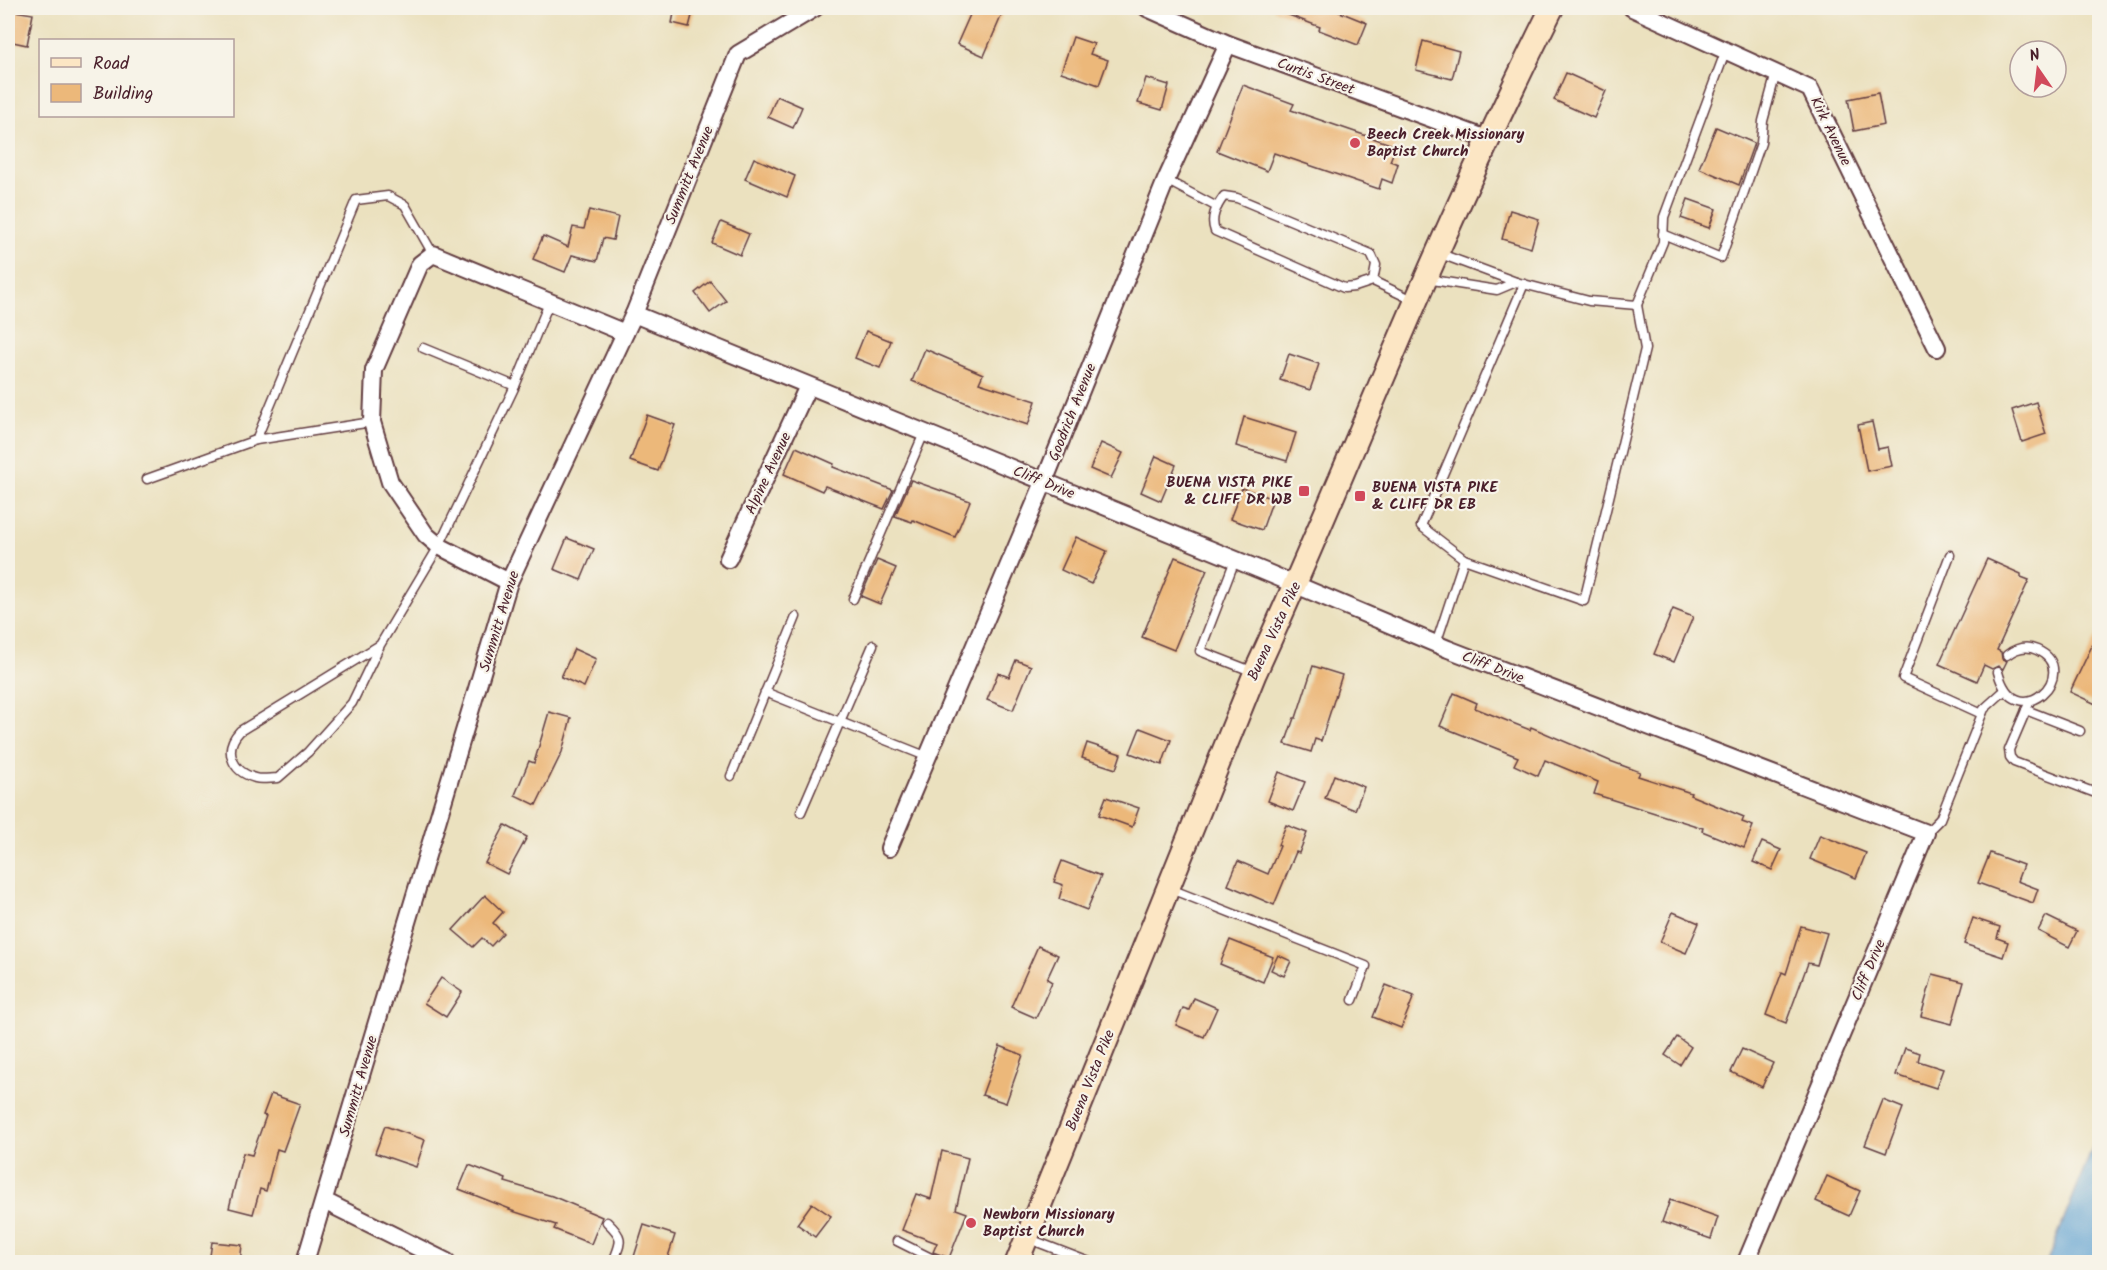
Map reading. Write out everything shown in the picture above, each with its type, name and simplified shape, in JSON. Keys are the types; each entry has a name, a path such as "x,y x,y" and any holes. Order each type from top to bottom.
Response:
{"main road":[{"name":"Buena Vista Pike","path":"1017,1263 1255,673 1296,585 1487,140 1552,8"}],"street":[{"name":"Summitt Avenue","path":"305,1263 509,582 634,314 738,54 815,8"},
{"name":"Curtis Street","path":"1147,8 1228,44 1487,140"},
{"name":"Kirk Avenue","path":"1632,8 1810,89 1937,348"},
{"name":"Goodrich Avenue","path":"889,848 1044,482 1166,180 1228,44"},
{"path":"509,582 439,546 426,535 390,482 372,422 374,370 420,264 433,254 625,333"},
{"name":"Cliff Drive","path":"634,314 1436,644 1926,833 1746,1263"},
{"name":"Alpine Avenue","path":"728,559 808,386"},
{"path":"324,1201 447,1263"}],"lane":[{"path":"1520,283 1421,526 1464,559 1584,601 1645,349 1637,305 1663,242 1664,217 1726,50"},
{"path":"1663,234 1721,258 1761,143 1763,121 1776,73"},
{"path":"1166,180 1217,207"},
{"path":"256,440 356,200 387,196 405,205 433,254"},
{"path":"1373,281 1376,265 1371,254 1237,198 1224,196 1217,207 1212,222 1215,231 1344,288 1373,281 1416,301"},
{"path":"1438,252 1520,283 1589,301 1637,305"},
{"path":"1426,279 1497,290 1520,283"},
{"path":"380,645 240,731 234,738 230,756 235,766 255,778 278,778 308,752 352,703 380,645 439,546 515,386 549,303"},
{"path":"423,348 515,386"},
{"path":"147,479 256,440 372,422"},
{"path":"853,599 924,433"},
{"path":"1950,555 1903,678 1982,714"},
{"path":"1436,644 1464,559"},
{"path":"1236,560 1200,651 1255,673"},
{"path":"731,776 796,617"},
{"path":"801,812 873,645"},
{"path":"1998,672 2005,690 2012,697 2021,700 2030,701 2046,692 2051,684 2052,666 2041,651 2023,647 2007,655"},
{"path":"1926,833 1940,819 1984,709 2005,690"},
{"path":"765,692 928,757"},
{"path":"2030,701 2009,750 2010,757 2014,762 2093,792"},
{"path":"2026,710 2080,731"},
{"path":"1168,888 1366,966 1353,1000"},
{"path":"607,1222 618,1232 620,1239 613,1263"},
{"path":"1027,1238 1089,1263"},
{"path":"897,1241 939,1263"}],"water":[{"path":"2099,1132 2099,1262 2047,1262"}],"building":[{"path":"675,8 694,8 689,27 672,23"},
{"path":"973,8 991,8 1003,12 984,56 957,44"},
{"path":"1273,8 1330,8 1367,23 1358,45 1319,30 1320,27"},
{"path":"8,10 33,14 27,45 8,41"},
{"path":"1073,37 1094,44 1090,54 1108,60 1099,85 1061,72"},
{"path":"1423,41 1459,51 1452,79 1416,70"},
{"path":"1566,73 1606,91 1594,118 1554,100"},
{"path":"1146,78 1169,85 1162,110 1138,103"},
{"path":"1243,85 1294,104 1291,110 1396,146 1390,161 1398,164 1392,183 1382,179 1379,189 1274,153 1267,171 1217,151"},
{"path":"1878,93 1884,125 1854,131 1848,99"},
{"path":"777,96 802,107 793,128 768,117"},
{"path":"1716,127 1754,143 1739,185 1699,168"},
{"path":"754,158 795,176 787,197 745,179"},
{"path":"1688,199 1716,209 1709,228 1681,218"},
{"path":"589,210 618,217 613,240 603,238 597,261 572,255 565,272 533,259 543,236 568,247 573,227 584,229"},
{"path":"1510,210 1539,219 1531,248 1502,239"},
{"path":"721,222 749,234 740,255 712,243"},
{"path":"710,281 726,301 710,313 695,293"},
{"path":"866,331 891,341 880,368 855,358"},
{"path":"925,349 983,374 979,383 1036,401 1028,425 912,381"},
{"path":"1289,354 1319,364 1310,390 1280,380"},
{"path":"2036,402 2046,434 2022,442 2012,410"},
{"path":"647,415 675,425 658,471 630,461"},
{"path":"1244,417 1296,433 1287,461 1236,446"},
{"path":"1872,422 1878,449 1888,447 1892,466 1867,471 1858,425"},
{"path":"1101,443 1123,453 1111,478 1090,469"},
{"path":"796,447 834,464 833,467 893,490 884,509 825,486 822,491 784,474"},
{"path":"1156,456 1176,465 1161,501 1141,492"},
{"path":"911,480 970,501 955,537 913,520 912,522 895,516"},
{"path":"1242,488 1273,499 1262,530 1230,519"},
{"path":"1076,537 1107,551 1091,584 1061,570"},
{"path":"567,538 594,549 581,580 554,569"},
{"path":"1175,557 1207,570 1174,650 1142,637"},
{"path":"1987,559 2029,580 1997,650 2001,652 2002,659 2007,661 2003,669 1998,666 1992,669 1984,665 1977,681 1939,664"},
{"path":"877,560 896,568 880,604 861,596"},
{"path":"1673,609 1693,617 1674,662 1654,654"},
{"path":"2100,629 2100,706 2070,692"},
{"path":"574,649 596,659 584,687 561,677"},
{"path":"1016,660 1031,666 1013,710 987,700 998,673 1009,677"},
{"path":"1313,666 1342,675 1321,741 1315,739 1311,752 1285,744"},
{"path":"1454,693 1477,703 1475,708 1530,730 1531,727 1640,772 1638,776 1691,793 1690,795 1744,817 1742,822 1753,826 1744,848 1702,831 1703,828 1594,794 1598,782 1545,760 1538,776 1514,765 1518,757 1440,726"},
{"path":"549,712 571,718 562,752 536,805 515,795 529,761 534,763"},
{"path":"1140,728 1171,740 1162,765 1130,753"},
{"path":"1087,743 1121,754 1116,769 1082,758"},
{"path":"1279,772 1305,782 1293,811 1268,801"},
{"path":"1334,775 1364,787 1355,810 1325,798"},
{"path":"1106,797 1139,808 1132,827 1099,815"},
{"path":"505,825 527,837 507,874 485,863"},
{"path":"1286,825 1307,833 1299,853 1296,852 1274,905 1228,885 1238,861 1268,874"},
{"path":"1820,835 1866,853 1856,878 1810,859"},
{"path":"1762,842 1781,850 1772,870 1753,862"},
{"path":"1990,853 2023,865 2017,881 2038,889 2033,903 1978,883"},
{"path":"1062,861 1101,876 1087,910 1059,899 1063,885 1054,882"},
{"path":"485,895 503,912 493,923 503,933 491,946 482,938 473,947 453,930"},
{"path":"1673,912 1699,923 1686,953 1660,942"},
{"path":"2046,916 2077,931 2069,947 2038,931"},
{"path":"1973,918 2000,927 1997,938 2008,942 2003,957 1964,944"},
{"path":"1801,926 1827,933 1817,965 1808,963 1786,1023 1766,1015 1782,972 1786,974"},
{"path":"1230,940 1273,957 1263,982 1220,964"},
{"path":"1038,946 1058,955 1047,979 1052,982 1036,1018 1011,1007"},
{"path":"1278,955 1291,961 1284,976 1271,970"},
{"path":"1933,974 1964,982 1952,1024 1921,1016"},
{"path":"441,978 462,992 446,1017 424,1003"},
{"path":"1386,985 1414,996 1401,1028 1373,1017"},
{"path":"1194,998 1217,1008 1204,1037 1176,1025 1183,1008 1189,1010"},
{"path":"1677,1037 1691,1047 1680,1065 1665,1055"},
{"path":"1000,1046 1023,1055 1006,1103 982,1095"},
{"path":"1905,1048 1920,1053 1918,1061 1943,1069 1936,1088 1896,1075"},
{"path":"1742,1049 1773,1063 1762,1087 1731,1072"},
{"path":"271,1094 300,1104 283,1151 277,1149 266,1191 260,1189 253,1214 229,1208 243,1153 252,1155"},
{"path":"1883,1100 1903,1108 1886,1153 1865,1145"},
{"path":"385,1126 425,1140 416,1167 375,1153"},
{"path":"942,1151 968,1158 956,1209 967,1213 949,1258 933,1252 937,1243 902,1230 916,1194 931,1199"},
{"path":"469,1165 506,1179 505,1182 552,1196 602,1217 591,1244 554,1229 556,1225 509,1210 459,1189"},
{"path":"1827,1176 1860,1191 1849,1216 1816,1201"},
{"path":"1670,1200 1718,1217 1711,1239 1662,1222"},
{"path":"812,1203 831,1216 815,1237 797,1224"},
{"path":"644,1225 675,1235 666,1263 632,1263"},
{"path":"212,1242 242,1245 240,1263 209,1263"}],"place":[{"name":"Beech Creek Missionary Baptist Church","path":"1355,143"},
{"name":"BUENA VISTA PIKE & CLIFF DR WB","path":"1304,491"},
{"name":"BUENA VISTA PIKE & CLIFF DR EB","path":"1360,496"},
{"name":"Newborn Missionary Baptist Church","path":"971,1223"}]}
